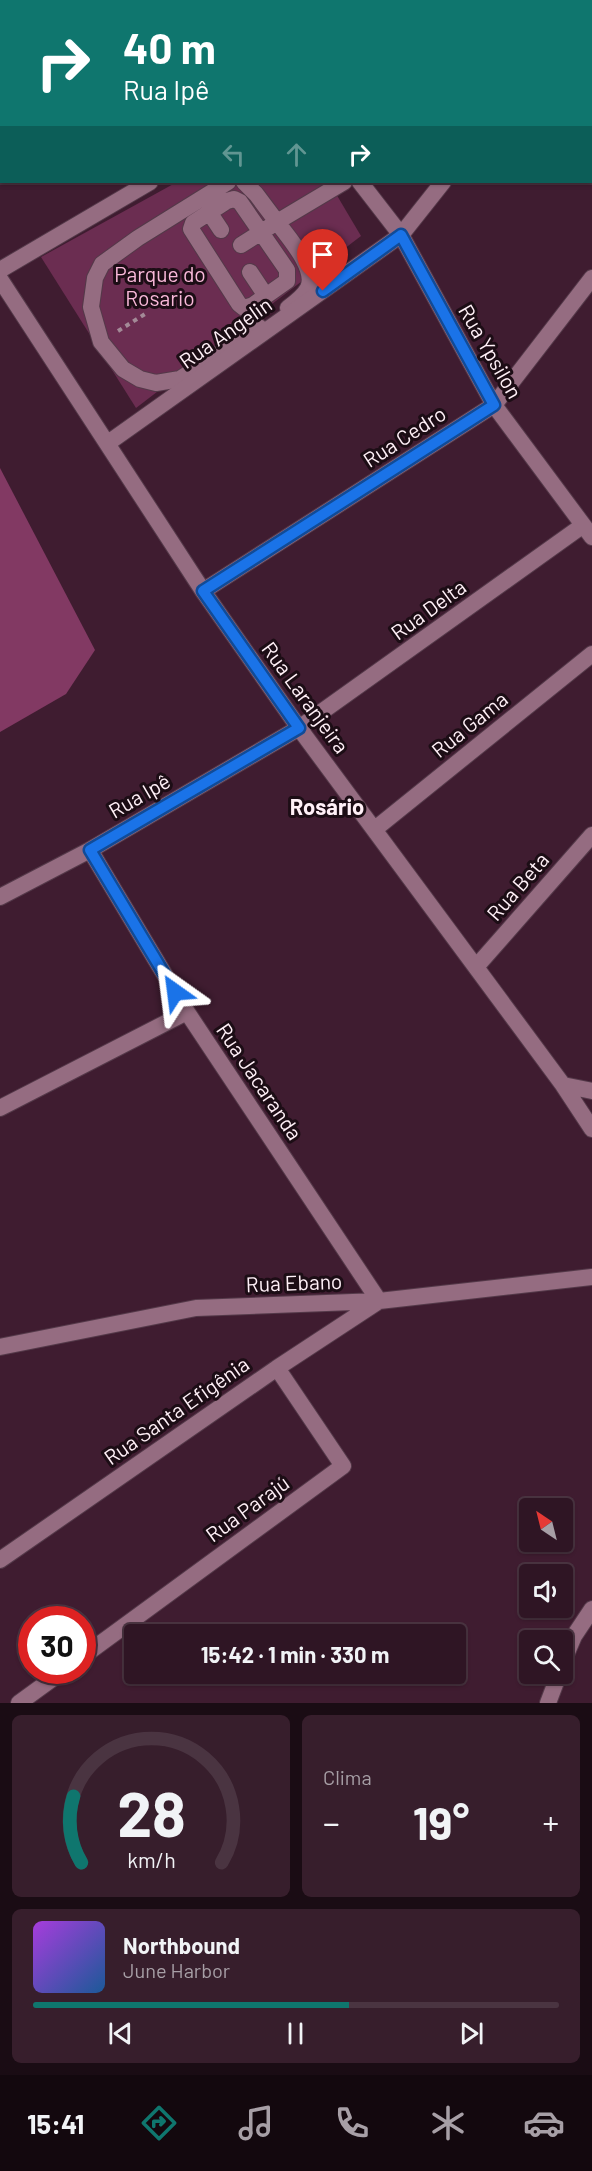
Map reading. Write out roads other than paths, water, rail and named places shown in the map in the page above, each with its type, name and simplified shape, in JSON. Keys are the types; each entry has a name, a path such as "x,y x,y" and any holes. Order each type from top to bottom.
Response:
{"street":[{"path":"0,270 148,183"},
{"path":"226,183 138,238 102,264 95,278 91,307 101,342 123,369 140,379 156,383 180,379 288,308 302,296 309,286 311,276 300,255 256,194 245,183"},
{"path":"228,255 261,232 342,183"},
{"name":"Rua Ypsilon","path":"361,183 401,235 494,405 587,531"},
{"name":"Rua Angelin","path":"108,442 401,235 442,183"},
{"path":"234,199 240,202 287,270 287,281 253,305 244,308 239,304 228,255 191,229 193,223 209,212 227,201 234,199"},
{"path":"209,212 221,230"},
{"path":"250,272 266,296"},
{"name":"Rua Cedro","path":"203,591 494,405 592,278"},
{"name":"Rua Laranjeira","path":"0,279 203,591 299,728 563,1085 592,1129"},
{"name":"Rua Delta","path":"299,728 587,531"},
{"name":"Rua Gama","path":"375,829 592,654"},
{"name":"Rua Ipê","path":"0,897 90,850 299,728"},
{"name":"Rua Beta","path":"476,967 592,835"},
{"name":"Rua Jacaranda","path":"90,850 187,1012 380,1302"},
{"path":"0,1108 187,1012"},
{"path":"563,1085 592,1091"},
{"name":"Rua Ebano","path":"0,1347 196,1308 380,1302 592,1277"},
{"name":"Rua Santa Efigênia","path":"0,1560 277,1368 380,1302"},
{"name":"Rua Parajú","path":"96,1647 343,1466 277,1368"},
{"path":"573,1638 592,1609"},
{"path":"19,1703 45,1684"},
{"path":"548,1703 555,1684"}],"district":[{"name":"Rosário","path":"327,806"}],"park label":[{"name":"Parque do Rosario","path":"160,285"}]}
